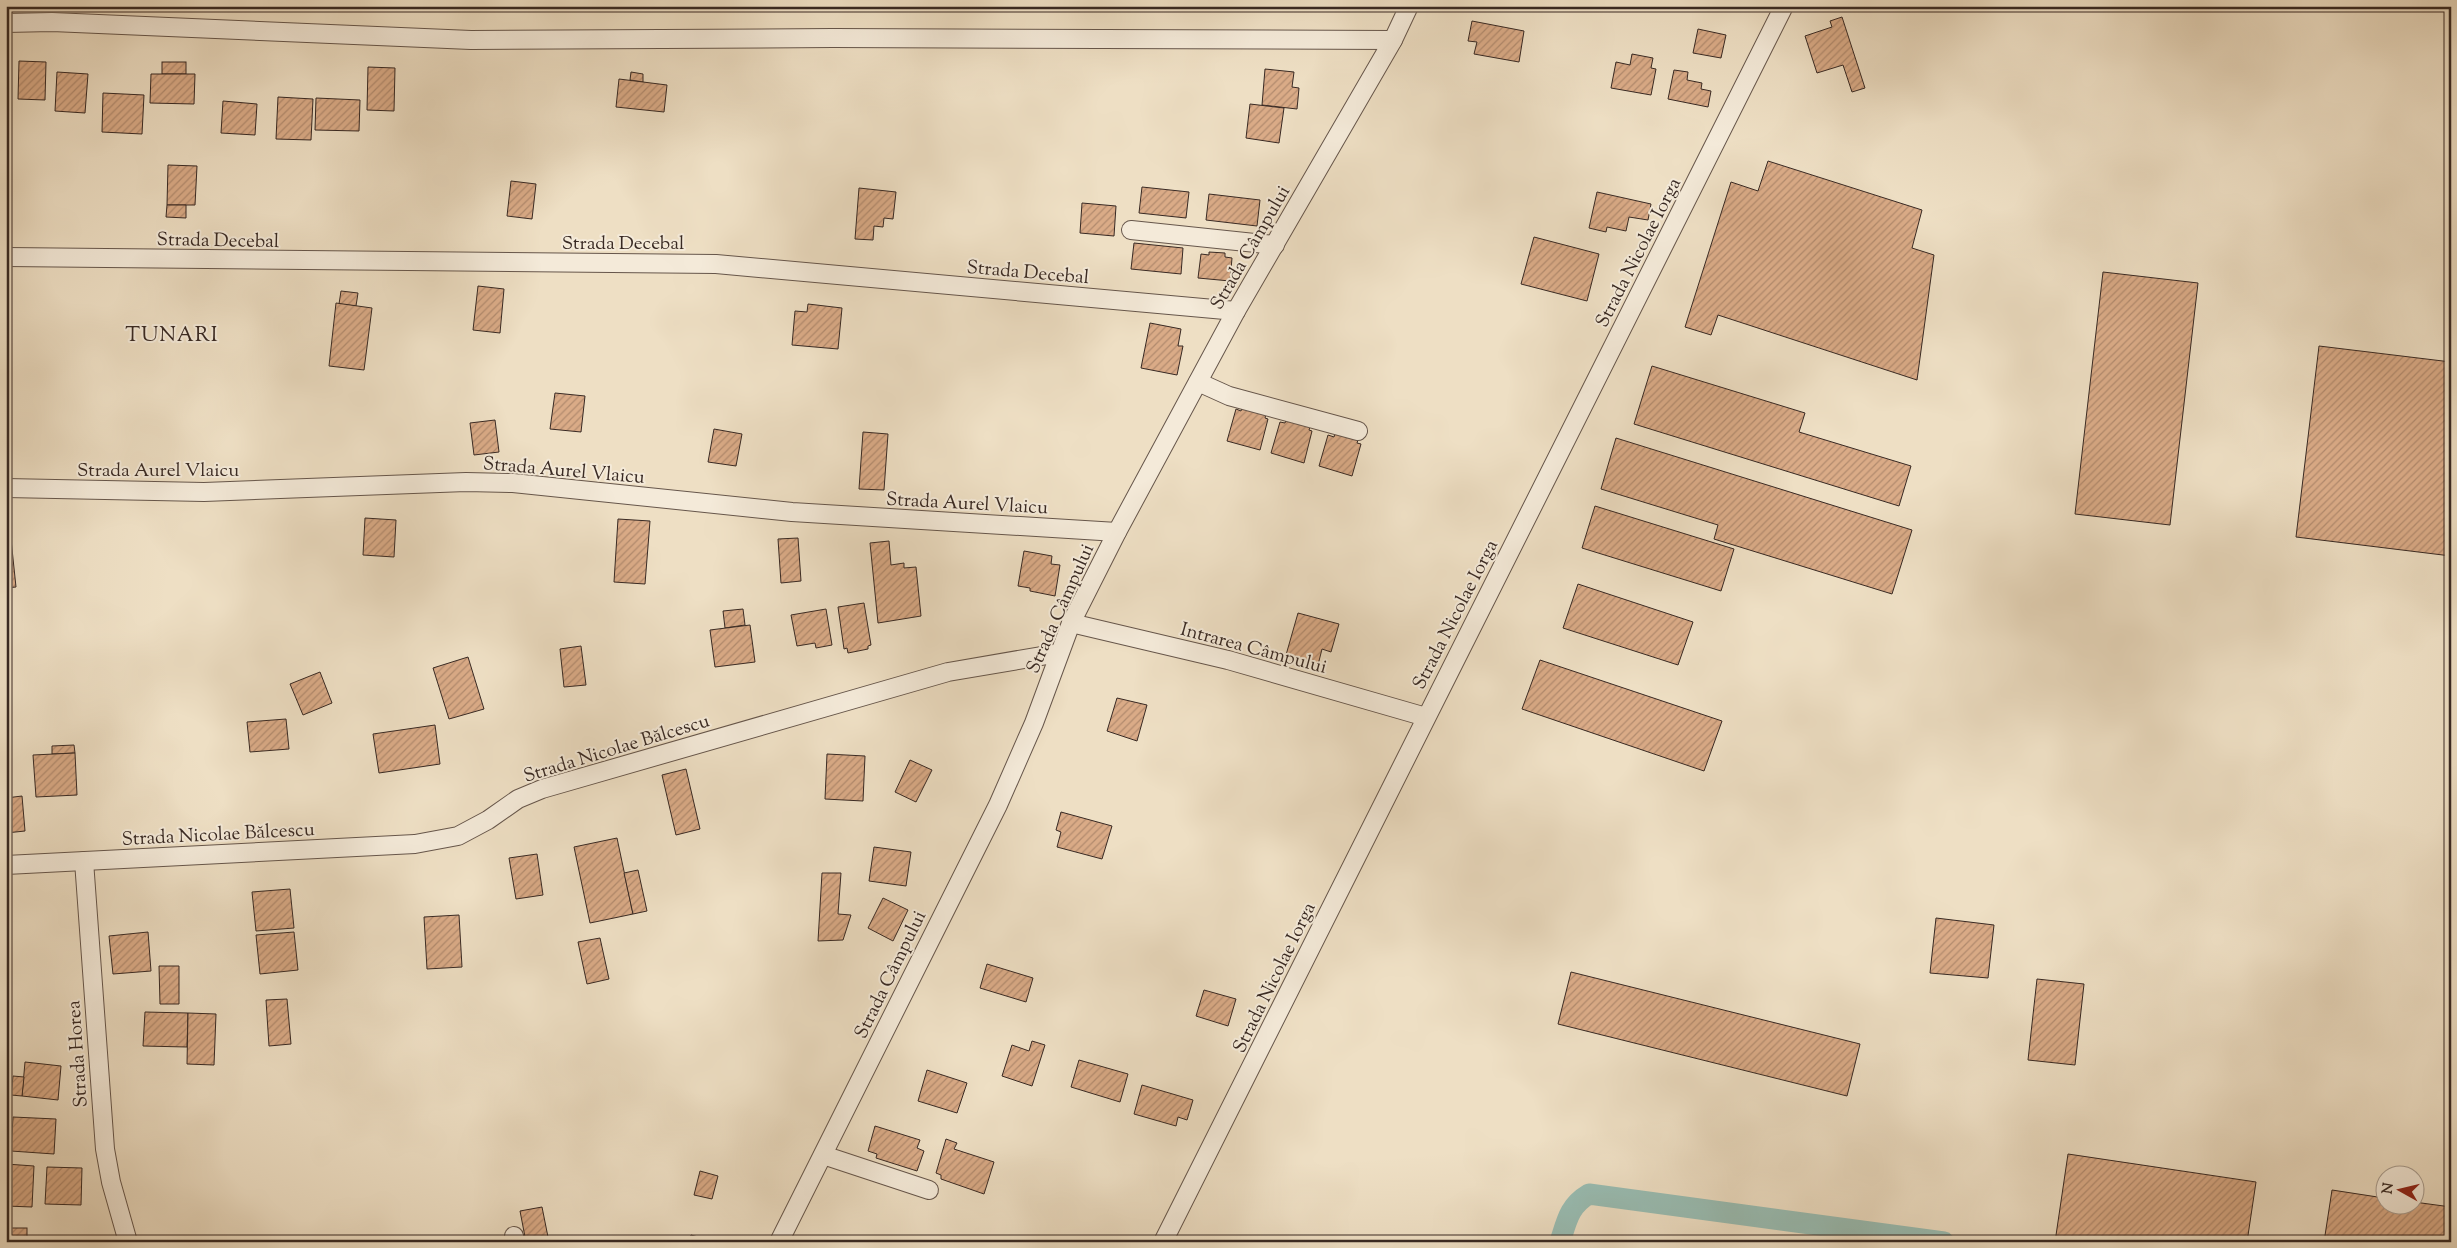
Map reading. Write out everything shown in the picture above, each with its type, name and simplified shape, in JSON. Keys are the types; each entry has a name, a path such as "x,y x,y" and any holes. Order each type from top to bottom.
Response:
{"street":[{"name":"Strada Câmpului","path":"779,1242 998,805 1034,723 1071,623 1117,532 1236,311 1393,40 1409,6"},
{"name":"Strada Nicolae Iorga","path":"1164,1242 1784,6"},
{"path":"6,23 52,22 472,40 843,38 1393,40"},
{"path":"1131,230 1274,245"},
{"name":"Strada Decebal","path":"6,258 716,264 1236,311"},
{"path":"1198,382 1229,396 1358,431"},
{"name":"Strada Aurel Vlaicu","path":"6,488 204,492 466,482 513,483 792,512 1117,532"},
{"name":"Intrarea Câmpului","path":"1071,623 1228,660 1426,717"},
{"name":"Strada Nicolae Bălcescu","path":"6,865 415,844 458,836 488,820 518,799 542,789 948,672 1060,653"},
{"name":"Strada Horea","path":"84,861 105,1149 111,1182 128,1242"},
{"path":"823,1155 929,1190"}],"building":[{"path":"1842,17 1865,88 1852,92 1843,65 1817,73 1805,36 1832,27 1830,21"},
{"path":"1472,21 1524,31 1519,62 1474,54 1477,42 1468,41"},
{"path":"1698,29 1726,35 1721,58 1693,53"},
{"path":"1632,54 1653,58 1651,68 1656,69 1651,95 1611,88 1616,62 1630,65"},
{"path":"19,61 46,62 45,100 18,99"},
{"path":"162,62 186,62 186,74 162,74"},
{"path":"368,67 395,68 394,111 367,110"},
{"path":"1265,69 1294,72 1292,87 1299,88 1297,109 1262,105"},
{"path":"1674,70 1688,72 1687,80 1702,83 1701,89 1711,91 1708,107 1668,99"},
{"path":"57,72 88,74 85,113 55,111"},
{"path":"631,72 643,74 643,82 630,80"},
{"path":"151,74 195,74 194,104 150,103"},
{"path":"619,79 667,85 664,112 616,107"},
{"path":"103,93 144,95 142,134 102,132"},
{"path":"278,97 313,99 311,140 276,139"},
{"path":"316,98 360,100 359,131 315,130"},
{"path":"223,101 257,104 255,135 221,133"},
{"path":"1250,104 1284,108 1279,143 1246,138"},
{"path":"1768,161 1922,210 1912,248 1934,255 1917,380 1718,315 1711,335 1685,327 1731,182 1758,191"},
{"path":"168,165 197,166 195,205 167,205"},
{"path":"511,181 536,184 532,219 507,216"},
{"path":"1142,187 1189,192 1186,218 1139,213"},
{"path":"859,188 896,192 893,219 884,218 883,227 874,226 873,240 855,239"},
{"path":"1597,192 1651,204 1648,220 1629,217 1626,231 1607,227 1606,232 1589,228"},
{"path":"1209,194 1260,200 1257,226 1206,220"},
{"path":"1082,203 1116,206 1114,236 1080,233"},
{"path":"167,205 186,205 186,218 166,217"},
{"path":"1534,237 1599,254 1587,301 1521,284"},
{"path":"1134,243 1183,248 1181,274 1131,269"},
{"path":"1209,252 1225,253 1225,257 1232,258 1230,281 1198,278 1201,254 1209,255"},
{"path":"2103,272 2198,283 2170,525 2075,514"},
{"path":"478,286 504,289 500,333 473,330"},
{"path":"341,291 358,293 356,306 339,304"},
{"path":"336,303 372,308 364,370 329,366"},
{"path":"808,304 842,308 838,349 792,345 795,311 807,312"},
{"path":"1150,323 1181,329 1178,346 1183,346 1177,375 1141,368"},
{"path":"2319,346 2451,362 2451,556 2296,537"},
{"path":"1652,366 1805,413 1799,432 1911,466 1899,506 1634,424"},
{"path":"555,393 585,396 581,432 550,429"},
{"path":"1242,408 1266,414 1265,418 1268,419 1260,450 1227,441 1236,409 1241,411"},
{"path":"495,420 499,452 474,455 470,423"},
{"path":"1286,420 1310,427 1309,430 1312,431 1304,463 1271,453 1280,422 1285,423"},
{"path":"714,429 742,434 736,466 708,462"},
{"path":"863,432 888,434 884,490 859,489"},
{"path":"1335,433 1358,440 1357,443 1361,444 1352,476 1319,466 1328,435 1334,437"},
{"path":"1616,438 1912,530 1892,594 1714,539 1718,525 1601,489"},
{"path":"1595,506 1734,549 1721,591 1582,548"},
{"path":"365,518 396,520 394,557 363,555"},
{"path":"618,519 650,521 645,584 614,582"},
{"path":"6,530 10,530 16,587 6,588"},
{"path":"798,538 801,581 781,583 778,539"},
{"path":"889,541 891,565 904,563 904,568 916,567 921,616 878,623 870,543"},
{"path":"1024,551 1052,556 1051,564 1060,565 1055,596 1030,591 1030,588 1018,586"},
{"path":"1578,584 1693,622 1678,665 1563,628"},
{"path":"864,603 871,645 868,646 868,649 848,653 847,648 844,649 838,607"},
{"path":"743,609 745,625 725,628 723,611"},
{"path":"826,609 832,645 816,648 815,643 797,646 791,615"},
{"path":"1298,613 1339,624 1331,652 1322,649 1318,665 1286,655"},
{"path":"750,625 755,662 715,667 710,630"},
{"path":"581,646 586,685 564,687 560,649"},
{"path":"468,657 484,709 449,719 433,668"},
{"path":"1540,660 1722,721 1704,771 1522,709"},
{"path":"320,672 332,703 303,715 290,684"},
{"path":"1117,698 1147,705 1137,741 1107,731"},
{"path":"286,719 289,749 250,752 247,722"},
{"path":"435,725 440,764 379,773 373,734"},
{"path":"74,745 75,753 52,754 52,746"},
{"path":"75,753 77,795 36,797 33,755"},
{"path":"827,754 865,756 863,801 825,799"},
{"path":"910,760 932,770 916,802 895,792"},
{"path":"686,769 700,829 676,835 662,775"},
{"path":"22,796 25,831 6,833 6,798"},
{"path":"1061,812 1112,826 1102,859 1057,847 1061,832 1056,830"},
{"path":"617,838 633,914 590,923 574,847"},
{"path":"874,847 911,852 906,886 869,881"},
{"path":"537,854 543,895 516,899 509,858"},
{"path":"638,870 647,911 633,914 624,873"},
{"path":"822,873 841,873 838,914 851,915 843,940 818,941"},
{"path":"290,889 294,928 256,931 252,892"},
{"path":"883,898 908,910 893,941 868,928"},
{"path":"459,915 462,967 427,969 424,917"},
{"path":"1936,918 1994,925 1988,978 1930,973"},
{"path":"148,932 151,971 113,974 109,936"},
{"path":"294,932 298,970 260,974 256,935"},
{"path":"600,938 609,979 587,984 578,942"},
{"path":"987,964 1033,978 1026,1002 980,988"},
{"path":"159,966 179,966 179,1004 160,1004"},
{"path":"1571,972 1860,1044 1847,1096 1558,1024"},
{"path":"2037,979 2084,984 2075,1065 2028,1060"},
{"path":"1204,990 1236,999 1228,1026 1196,1016"},
{"path":"287,999 291,1044 269,1046 266,1000"},
{"path":"145,1012 188,1013 187,1047 143,1046"},
{"path":"188,1013 216,1014 214,1065 187,1064"},
{"path":"1032,1041 1045,1045 1032,1086 1002,1076 1012,1045 1029,1051"},
{"path":"1079,1060 1128,1074 1120,1102 1071,1087"},
{"path":"25,1062 61,1066 58,1100 22,1096"},
{"path":"927,1070 967,1083 957,1113 918,1101"},
{"path":"13,1076 24,1077 22,1096 11,1095"},
{"path":"1142,1085 1193,1100 1187,1120 1178,1117 1176,1126 1134,1114"},
{"path":"13,1117 56,1119 54,1154 11,1151"},
{"path":"875,1126 920,1140 917,1148 924,1151 917,1171 876,1158 877,1154 868,1151"},
{"path":"946,1139 957,1143 954,1149 994,1162 984,1194 941,1179 941,1175 936,1173"},
{"path":"2068,1154 2256,1182 2247,1242 2055,1242"},
{"path":"6,1164 34,1166 32,1207 6,1206"},
{"path":"47,1167 82,1168 81,1205 45,1204"},
{"path":"700,1171 718,1176 712,1199 694,1195"},
{"path":"2332,1190 2374,1196 2374,1216 2424,1216 2424,1203 2451,1207 2451,1242 2324,1242"},
{"path":"542,1207 549,1242 526,1242 520,1211"},
{"path":"6,1228 27,1228 27,1242 6,1242"},
{"path":"691,1235 709,1240 708,1242 689,1242"}],"waterway":[{"path":"1560,1242 1567,1220 1573,1209 1577,1203 1589,1194 1944,1242"}],"district":[{"name":"TUNARI","path":"172,334"}]}
